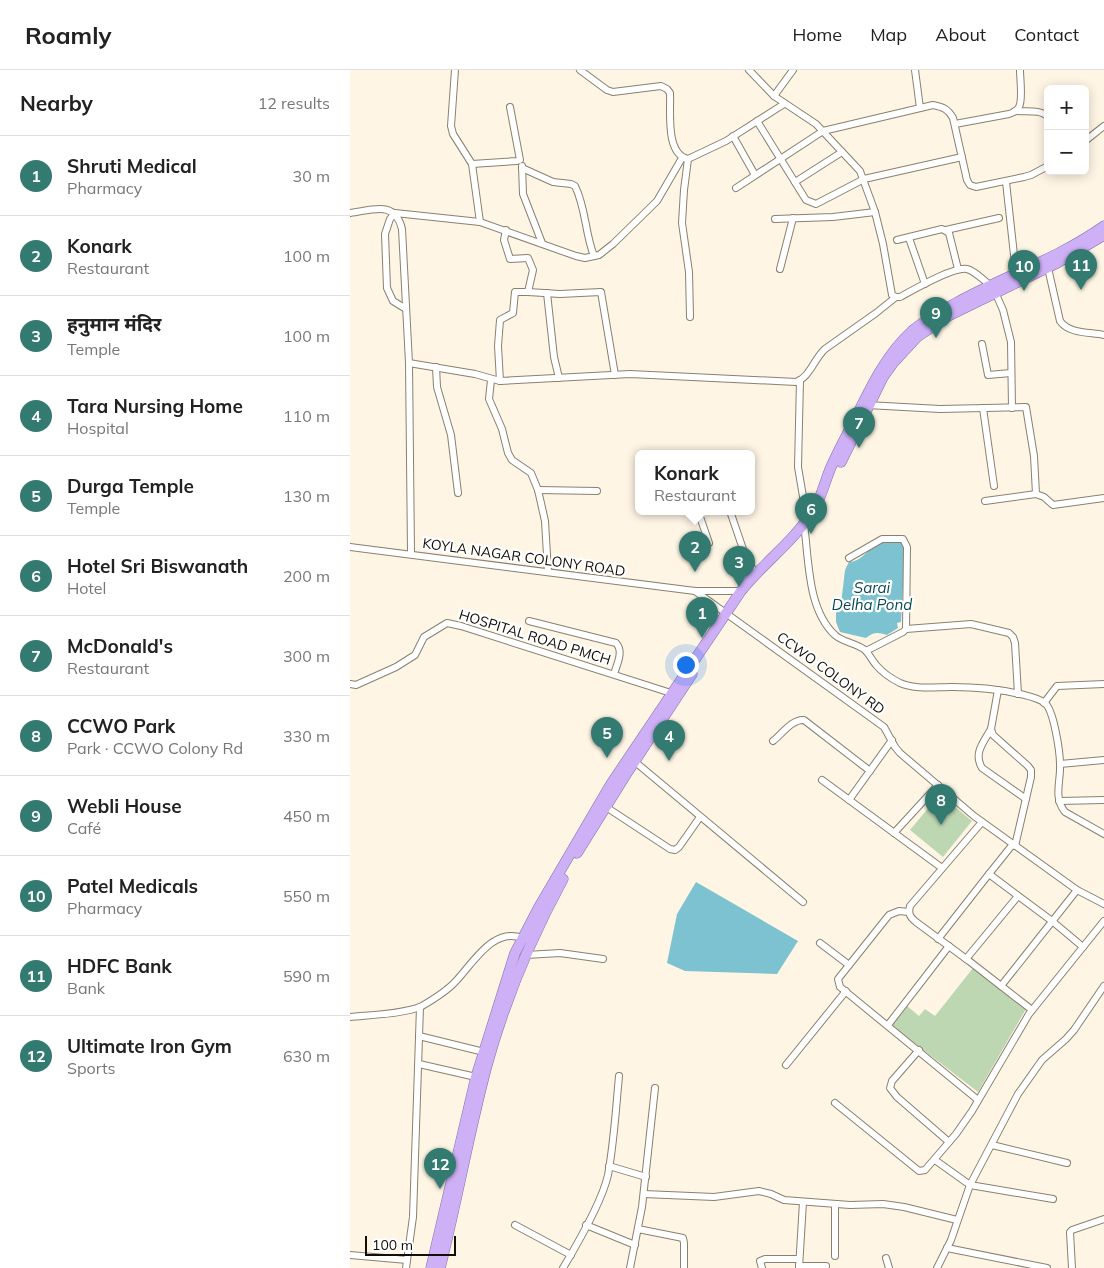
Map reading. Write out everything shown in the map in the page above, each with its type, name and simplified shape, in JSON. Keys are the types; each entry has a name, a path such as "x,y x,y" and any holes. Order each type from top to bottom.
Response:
{"highway":[{"path":"431,1268 476,1077 510,970 575,856 606,807 622,774 634,761 728,615 741,591 806,522 818,501 826,492 866,405 893,363 916,337 1016,273 1064,250 1104,226"},
{"path":"992,288 1048,268 1104,235"},
{"path":"440,1268 488,1063 508,999 526,955 527,940 586,826 622,774 671,693 728,615 759,579 767,564"}],"street":[{"path":"455,70 451,126 453,134 472,164 480,222"},
{"path":"580,70 607,90 613,92 662,86 667,89 670,94 670,130 678,154 685,158"},
{"path":"749,70 774,96 808,118 823,131 855,164 864,179 875,212 883,244 890,291 896,297"},
{"path":"774,96 792,70"},
{"path":"915,70 920,108"},
{"path":"1015,112 1019,107 1020,101 1020,70"},
{"path":"350,213 380,208 395,213 480,222 576,256 585,258 594,256 604,252 657,201 685,158 733,136 784,104"},
{"path":"736,188 823,131 933,105 942,107 949,112 955,124 967,180 970,185 976,187 1006,182 1031,176 1044,168"},
{"path":"510,107 522,168 523,194 542,243"},
{"path":"955,124 1015,112 1044,113"},
{"path":"757,121 806,200 816,204 864,179 962,158"},
{"path":"1089,139 1104,126"},
{"path":"733,136 755,176"},
{"path":"795,182 842,152"},
{"path":"685,158 682,223 689,272 690,317"},
{"path":"472,164 518,162 520,160"},
{"path":"522,168 553,182 575,186 585,218 588,242 594,256"},
{"path":"1006,182 1016,273"},
{"path":"775,219 833,217 875,212"},
{"path":"395,213 400,220 402,229 409,363 411,554"},
{"path":"395,213 387,226 385,234 387,288 393,301 406,309"},
{"path":"780,268 793,218"},
{"path":"897,240 1000,218"},
{"path":"506,230 504,240 510,260 528,258 534,270 528,292"},
{"path":"946,230 949,233 958,269"},
{"path":"909,238 925,284"},
{"path":"1048,268 1060,321 1064,326 1069,329 1104,334"},
{"path":"409,363 475,374 500,381 615,375 663,375 792,382 804,377 818,355 825,349 896,297 958,269 965,269 992,288 1003,310 1010,342 1012,408"},
{"path":"500,381 498,346 500,320 513,313 515,292 601,292 615,375"},
{"path":"547,293 554,357 559,378"},
{"path":"982,344 988,375 1012,373"},
{"path":"436,367 437,387 450,430 458,493"},
{"path":"491,380 489,398 502,429 508,453 512,460 531,473 538,490 545,521 548,572"},
{"path":"800,380 798,467 814,598 823,621 836,636 858,645 878,667 900,682 911,686 998,690 1035,698 1044,703 1051,714 1060,764 1059,801 1065,812 1104,834"},
{"path":"866,405 940,409 1026,407 1034,456 1036,494"},
{"path":"983,408 994,486"},
{"path":"538,490 597,491"},
{"path":"985,501 1036,494 1044,496 1053,504 1104,498"},
{"path":"699,515 709,543"},
{"path":"731,515 744,552 755,574"},
{"path":"849,558 882,539 903,539 907,548 906,629"},
{"name":"KOYLA NAGAR COLONY ROAD","path":"350,547 622,583 695,591 741,591"},
{"name":"KOYLA NAGAR COLONY ROAD","path":"695,591 728,615"},
{"name":"CCWO COLONY RD","path":"728,615 884,727 900,753 982,822 1076,890 1104,904"},
{"path":"529,621 616,643 619,646 620,652 614,674"},
{"name":"HOSPITAL ROAD PMCH","path":"350,684 356,685 396,668 415,655 424,637 447,623 671,693"},
{"path":"866,652 906,629 971,624 1009,633 1013,637 1018,694"},
{"path":"1044,703 1057,686 1104,684"},
{"path":"998,690 991,729 978,755 978,762 982,768 1026,799"},
{"path":"774,741 793,723 798,720 804,720 870,771"},
{"path":"938,939 1014,845 1026,799 1031,770 997,740 991,729"},
{"path":"849,800 892,740"},
{"path":"1060,764 1104,760"},
{"path":"634,761 803,902"},
{"path":"822,780 942,868"},
{"path":"894,833 938,785"},
{"path":"1059,801 1104,800"},
{"path":"606,807 670,849 675,850 700,817"},
{"path":"982,822 910,906 909,912 911,918 916,922 1032,1010"},
{"path":"989,874 1052,921 1083,948"},
{"path":"1001,986 1076,890"},
{"path":"966,959 1018,896"},
{"path":"909,912 898,911 889,915 838,980 839,985 978,1100"},
{"path":"836,1103 919,1171 925,1170 950,1142 978,1100 1014,1037 1032,1010 1104,921"},
{"path":"350,1017 420,1007 446,991 478,955 498,938 514,934 527,940"},
{"path":"820,943 849,965"},
{"path":"888,1025 949,946"},
{"path":"526,955 560,954 603,959"},
{"path":"937,1268 947,1248 970,1185 1018,1094 1042,1060 1074,1030 1104,986"},
{"path":"786,1065 846,991"},
{"path":"406,1268 413,1217 420,1007"},
{"path":"419,1036 484,1052"},
{"path":"919,1050 892,1081 890,1088 896,1097 950,1142"},
{"path":"419,1064 476,1077"},
{"path":"563,1268 602,1192 609,1166 619,1076"},
{"path":"630,1268 644,1194 655,1088"},
{"path":"992,1145 1067,1163"},
{"path":"935,1160 970,1185 1053,1199"},
{"path":"609,1166 646,1176"},
{"path":"644,1194 714,1197 759,1191 771,1194 780,1200 835,1204 893,1205 957,1220"},
{"path":"799,1264 803,1202"},
{"path":"835,1204 835,1256"},
{"path":"1072,1268 1070,1232 1104,1219"},
{"path":"515,1225 571,1255"},
{"path":"586,1225 635,1244"},
{"path":"638,1229 683,1238 684,1268"},
{"path":"947,1248 1047,1268"},
{"path":"350,1256 407,1260"},
{"path":"886,1258 889,1268"},
{"path":"762,1268 762,1259 826,1266"}],"green space":[{"path":"940,794 972,821 943,857 910,830"},
{"path":"973,968 1026,1009 978,1092 891,1025 906,1005 919,1016 925,1009 935,1016"}],"water":[{"name":"Sarai Delha Pond","path":"890,541 903,542 905,548 901,622 897,623 898,628 887,635 876,633 866,638 840,632 836,622 836,610 841,604 845,570 849,562 860,559 876,545"},
{"path":"696,882 798,941 777,974 685,971 667,963 677,914"}],"place":[{"name":"HDFC Bank","path":"1081,290"},
{"name":"Patel Medicals","path":"1024,291"},
{"name":"Webli House","path":"936,338"},
{"name":"McDonald's","path":"859,448"},
{"name":"Hotel Sri Biswanath","path":"811,534"},
{"name":"Konark","path":"695,572"},
{"name":"हनुमान मंदिर","path":"739,587"},
{"name":"Shruti Medical","path":"702,638"},
{"name":"Durga Temple","path":"607,758"},
{"name":"Tara Nursing Home","path":"669,761"},
{"name":"CCWO Park","path":"941,825"},
{"name":"Ultimate Iron Gym","path":"440,1189"}]}
